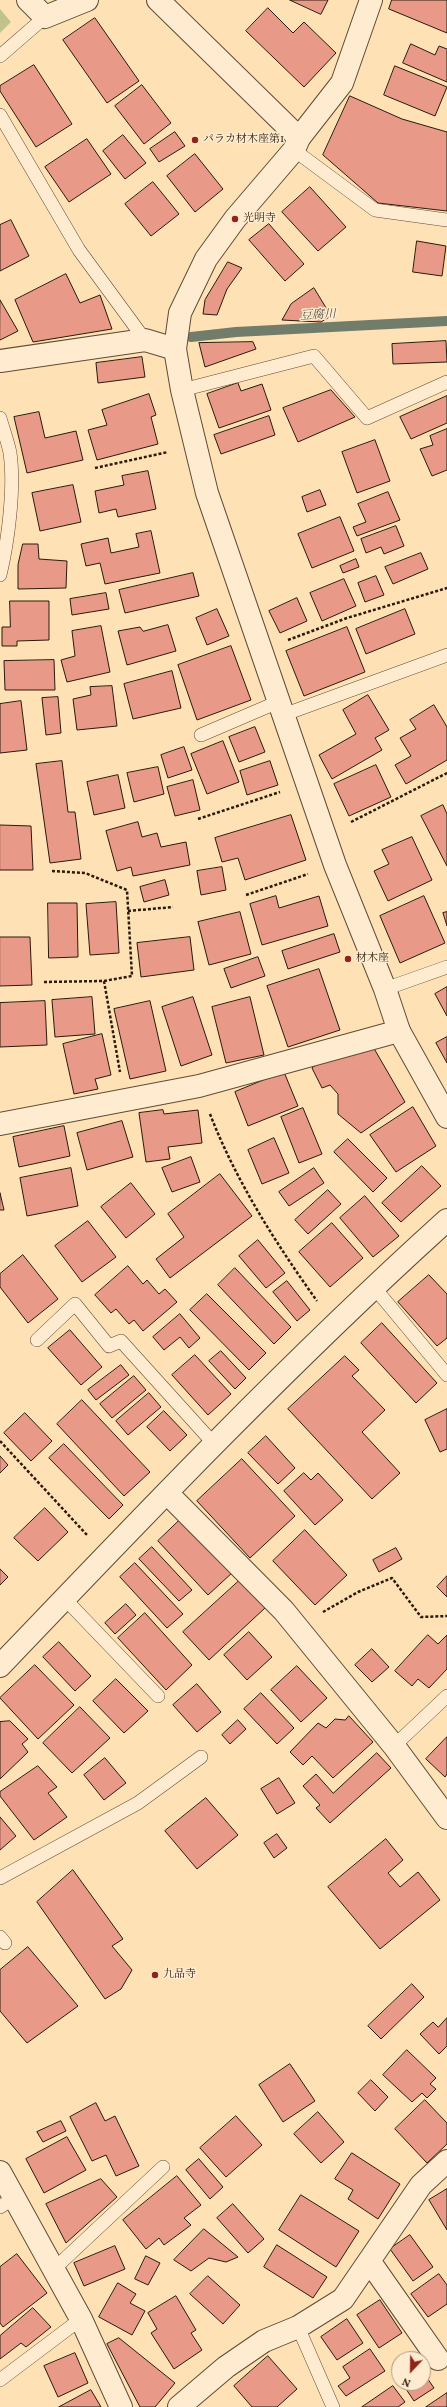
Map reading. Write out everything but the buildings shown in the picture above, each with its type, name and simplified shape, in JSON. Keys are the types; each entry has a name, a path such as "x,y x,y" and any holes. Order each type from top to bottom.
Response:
{"street":[{"path":"28,0 45,17 87,0"},
{"path":"158,0 296,144"},
{"path":"372,0 342,83 296,144 235,219 206,259 180,313 175,345 182,390 207,493 335,865 385,989 399,1031 447,1117"},
{"path":"0,361 145,340 175,345"},
{"path":"0,1124 199,1086 399,1031"},
{"path":"0,1666 167,1492 336,1326 373,1286 447,1220"},
{"path":"167,1492 284,1611 394,1746 447,1818"},
{"path":"179,2407 226,2367 258,2346 298,2327 343,2299 422,2185 447,2161"},
{"path":"0,2172 7,2203 54,2269 81,2319 121,2407"},
{"path":"370,2262 438,2359"}],"lane":[{"path":"0,56 45,17"},
{"path":"0,115 79,250 145,340"},
{"path":"296,144 375,210 447,220"},
{"path":"182,390 314,356 367,418 447,382"},
{"path":"0,418 10,453 11,482 4,557 0,576"},
{"path":"201,734 447,654"},
{"path":"385,989 447,967"},
{"path":"373,1286 447,1375"},
{"path":"37,1340 75,1304 109,1346 121,1341 215,1445"},
{"path":"64,1598 158,1696"},
{"path":"394,1746 447,1696"},
{"path":"0,1878 138,1803 201,1757"},
{"path":"54,2269 163,2167"},
{"path":"0,2380 81,2319"},
{"path":"298,2327 333,2407"}],"path":[{"path":"95,468 196,446"},
{"path":"261,650 347,618 447,588"},
{"path":"325,834 447,773"},
{"path":"198,819 307,783"},
{"path":"246,895 335,865"},
{"path":"44,982 104,981 132,976 127,890 85,874 52,871"},
{"path":"128,911 173,906"},
{"path":"104,981 125,1100"},
{"path":"199,1086 221,1144 258,1214 288,1260 336,1326"},
{"path":"0,1441 106,1556"},
{"path":"297,1628 358,1592 392,1578 421,1617 447,1616"}],"green space":[{"path":"0,9 11,22 0,33"}],"waterway":[{"name":"豆腐川","path":"191,337 236,332 447,321"}],"place":[{"name":"パラカ材木座第1","path":"195,140"},
{"name":"光明寺","path":"235,219"},
{"name":"材木座","path":"348,959"},
{"name":"九品寺","path":"155,1975"}]}
